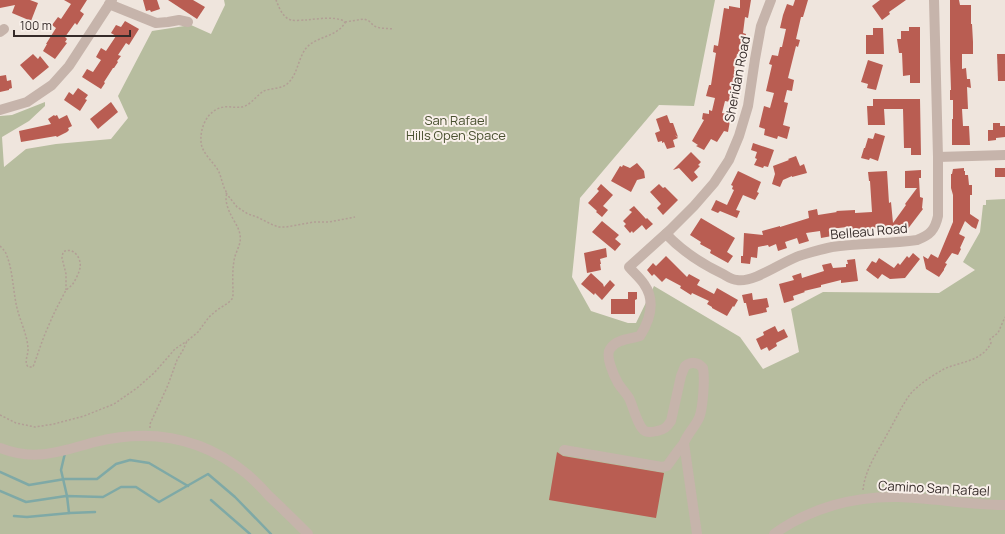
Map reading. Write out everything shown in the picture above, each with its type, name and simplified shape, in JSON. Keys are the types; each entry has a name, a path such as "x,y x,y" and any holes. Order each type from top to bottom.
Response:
{"street":[{"name":"Sheridan Road","path":"684,443 700,417 704,381 704,370 702,366 692,362 685,366 681,376 671,421 664,429 650,432 645,431 641,427 628,396 618,384 608,358 608,353 610,347 617,342 640,336 646,327 650,311 651,302 645,285 629,267 666,234 694,206 714,182 729,160 739,136 748,106 761,26 771,0"},
{"name":"Belleau Road","path":"666,234 675,244 687,253 715,270 739,281 754,278 800,255 830,247 917,240 933,231 938,216 934,0"},
{"path":"0,110 27,102 52,85 69,66 111,2 156,23 179,20 188,22"},
{"path":"938,157 1005,155"},
{"path":"0,448 14,452 40,455 126,436 168,437 186,441 217,453 248,475 308,534"},
{"path":"564,450 662,467 667,466 684,443"},
{"path":"684,443 697,534"},
{"name":"Camino San Rafael","path":"774,534 799,518 813,512 843,502 864,498 898,497 1005,505"}],"path":[{"path":"276,0 282,13 291,20 338,19 344,22 364,19 374,26 394,29"},
{"path":"0,415 16,423 35,427 54,424 84,416 114,404 137,388 154,373 175,350 198,332 217,310 232,299 234,260 240,241 239,229 229,210 226,193 219,172 204,152 201,143 202,126 209,115 215,110 224,106 244,107 263,92 272,88 286,85 291,80 304,51 313,42 342,28 345,23 344,22"},
{"path":"226,193 237,207 248,214 279,227 314,222 329,222 355,217"},
{"path":"0,246 7,256 17,307 26,338 28,350 26,366 33,367 47,328 66,290 72,285 80,269 79,259 73,251 70,250 63,252 62,258 66,274 66,290"},
{"path":"864,498 864,480 869,467 904,404 913,392 924,381 944,369 978,357 988,349 991,343 990,340 998,333 1005,317"},
{"path":"151,436 150,424 168,385 177,360 187,341"}],"green space":[{"name":"San Rafael Hills Open Space","path":"224,0 715,0 694,106 659,105 580,198 572,277 591,311 628,323 636,323 654,286 740,337 763,369 799,352 791,309 823,292 939,293 975,270 963,262 980,232 983,205 986,205 986,200 1005,199 1005,534 0,534 0,116 12,115 45,102 45,106 29,121 2,137 4,167 26,149 56,144 111,139 128,118 118,96 152,31 191,25 211,34 225,5"}],"building":[{"path":"0,0 30,0 38,3 31,21 12,13 15,5 0,8"},
{"path":"64,0 87,0 80,11 84,14 77,25 75,23 65,37 67,39 65,42 67,43 55,59 43,51 56,28 52,25 58,17 61,19 71,4"},
{"path":"143,0 157,0 160,9 151,12 150,10 146,11"},
{"path":"168,0 193,0 205,7 197,19"},
{"path":"740,0 751,0 748,18 745,17 743,33 746,34 742,55 737,54 734,70 736,71 736,83 734,93 737,94 735,103 725,101 722,113 731,115 728,132 724,131 717,142 711,139 704,150 696,146 698,145 692,141 704,120 702,119 703,113 709,114 709,110 712,111 715,98 706,96 709,85 711,85 716,53 713,52 714,45 718,46 724,8 729,9 729,6 740,8"},
{"path":"795,0 808,0 803,17 801,17 796,39 800,40 798,47 796,46 788,78 794,80 792,91 787,90 784,102 788,103 783,125 790,127 787,139 778,136 777,139 764,135 765,129 759,127 764,106 770,108 774,93 766,91 772,65 769,64 772,55 778,56 780,47 782,47 786,29 780,28 787,4 793,6"},
{"path":"880,0 906,0 889,12 890,14 882,20 872,6"},
{"path":"950,0 959,0 960,5 971,5 973,54 962,54 962,69 966,68 967,79 970,79 971,88 967,87 968,109 962,109 963,126 969,126 970,145 952,145 953,100 950,100"},
{"path":"125,21 139,29 129,45 126,43 118,55 121,56 101,89 82,77 87,69 93,72 101,60 96,57 101,48 106,51 116,36 111,33 116,25 121,27"},
{"path":"909,27 920,27 920,83 910,83 910,75 903,76 902,53 899,53 897,39 901,39 901,31 909,31"},
{"path":"873,28 883,28 884,54 866,54 866,35 873,35"},
{"path":"33,54 38,59 40,56 49,67 33,80 20,65"},
{"path":"997,54 1005,54 1005,81 998,81"},
{"path":"868,60 883,65 876,90 867,88 868,84 861,82"},
{"path":"6,75 7,81 11,80 12,88 0,92 0,76"},
{"path":"78,88 88,95 85,99 87,100 80,111 64,100 69,92 73,95"},
{"path":"873,99 920,99 921,155 911,155 911,148 904,148 903,109 884,109 885,125 868,125 867,106 873,106"},
{"path":"111,102 118,112 98,129 90,119"},
{"path":"54,115 57,115 59,119 67,115 72,126 68,128 69,130 67,132 57,137 21,142 19,131 51,124 48,119"},
{"path":"667,115 670,123 673,123 678,137 675,135 678,138 673,140 675,147 667,149 664,142 658,142 655,133 660,131 656,119"},
{"path":"993,123 1000,123 1000,126 1005,126 1005,137 988,141 988,130 993,130"},
{"path":"875,133 885,136 878,161 870,158 869,160 861,158 868,138 873,139"},
{"path":"753,143 774,150 768,167 764,166 763,168 754,165 757,159 755,158 757,152 751,150"},
{"path":"691,152 701,162 698,165 700,166 694,172 698,177 692,182 679,168 673,170"},
{"path":"796,156 800,166 804,164 807,173 792,176 783,180 780,187 772,184 775,174 773,166"},
{"path":"637,163 644,171 645,178 637,180 631,192 611,181 620,166 622,167 623,165 630,168"},
{"path":"964,168 965,175 968,175 969,185 972,185 972,195 970,195 970,214 979,220 976,229 965,221 959,234 965,237 960,248 961,249 958,255 952,253 945,263 947,264 939,277 926,269 923,256 928,259 931,254 938,258 953,222 951,174 953,169"},
{"path":"995,168 1005,168 1005,177 995,177"},
{"path":"921,170 921,178 919,178 920,197 923,198 923,209 907,230 901,225 873,228 873,230 848,233 847,227 830,229 832,236 821,238 820,231 806,233 809,241 799,244 797,238 785,242 787,248 778,251 776,244 769,247 768,245 758,247 757,258 751,257 750,264 741,263 741,256 743,256 744,233 763,235 762,231 809,218 808,211 817,209 818,215 837,212 836,211 855,210 855,213 872,212 868,172 887,171 889,203 891,202 893,223 917,188 905,188 905,171"},
{"path":"738,171 761,182 757,192 759,193 755,200 743,195 736,210 740,211 737,218 720,211 718,213 711,210 716,200 727,205 734,190 732,189 733,186 731,185"},
{"path":"601,184 613,195 603,206 608,210 602,217 588,203 599,191 597,189"},
{"path":"659,184 663,188 665,187 678,200 663,215 657,208 661,204 650,192"},
{"path":"634,206 653,224 646,230 642,225 633,233 632,231 630,233 624,226 626,224 623,221 632,212 629,210"},
{"path":"701,218 735,238 727,252 733,256 728,263 710,253 711,250 700,244 701,242 690,235"},
{"path":"602,221 619,235 615,239 621,244 615,251 592,232"},
{"path":"606,248 607,257 600,259 601,270 587,273 584,253"},
{"path":"913,253 920,259 905,278 890,279 882,274 878,279 866,270 872,261 876,263 879,258 894,268 898,263 900,265 907,256 909,258"},
{"path":"666,256 687,277 689,274 700,280 697,285 714,294 717,288 738,300 727,316 707,304 709,301 692,293 691,295 680,288 681,286 666,278 662,282 654,274 652,276 647,270 653,263 656,266"},
{"path":"855,259 858,281 841,283 841,280 821,285 821,287 804,291 805,292 793,296 794,300 784,303 779,284 794,280 792,276 801,273 802,278 824,271 822,265 831,263 833,268 846,267 846,264 848,264 847,260"},
{"path":"591,273 603,284 604,287 610,280 615,285 602,300 595,293 594,295 581,284"},
{"path":"628,292 637,292 637,299 635,300 635,314 611,314 611,299 628,299"},
{"path":"752,293 753,300 767,298 769,307 766,308 767,312 749,316 746,303 744,303 742,295"},
{"path":"775,326 778,332 784,329 788,337 776,343 777,346 769,351 767,347 761,350 756,339 764,335 763,332"},
{"path":"557,452 563,456 664,473 656,518 549,500"}],"waterway":[{"path":"65,453 61,470 69,513"},
{"path":"0,472 29,485 65,479 97,479 116,464 130,460 149,463 188,486"},
{"path":"0,491 26,502 66,496 103,497 121,487 136,487 159,502 208,474 235,497 271,534"},
{"path":"211,500 250,534"},
{"path":"14,516 27,517 95,512"}]}
